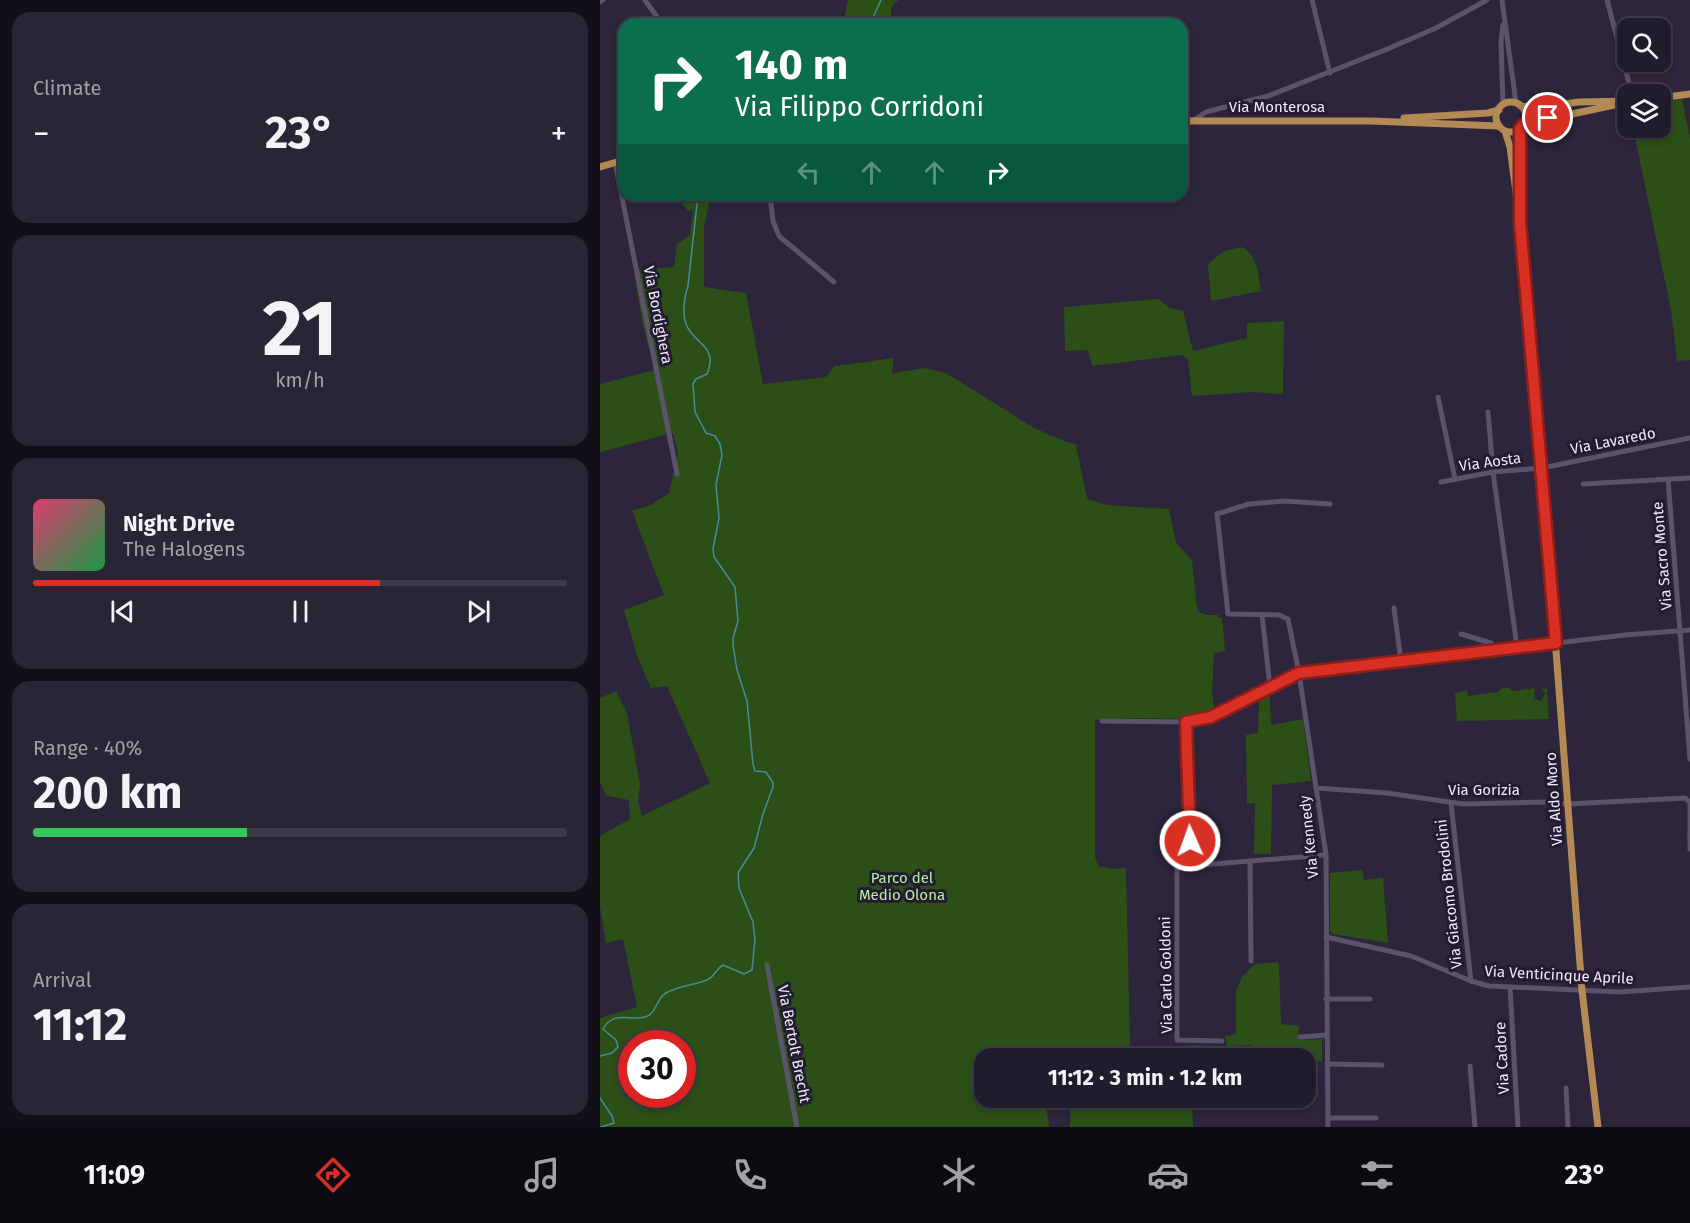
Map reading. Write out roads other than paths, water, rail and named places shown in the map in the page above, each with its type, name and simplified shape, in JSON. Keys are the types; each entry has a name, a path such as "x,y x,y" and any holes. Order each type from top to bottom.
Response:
{"main road":[{"path":"1671,97 1690,94"},
{"path":"1520,222 1510,147 1497,121 1501,108 1509,103 1536,108 1579,102 1617,102"},
{"path":"1519,105 1526,117 1522,127 1520,222"},
{"path":"1502,128 1510,132 1522,127 1617,105"},
{"name":"Via Monterosa","path":"1371,121 1488,113 1501,108"},
{"name":"Via Monterosa","path":"1188,120 1371,121 1502,128"},
{"path":"600,167 618,161"},
{"name":"Via Aldo Moro","path":"1520,222 1542,468 1582,990 1598,1127"}],"street":[{"path":"645,0 658,18"},
{"path":"1312,0 1330,73"},
{"path":"1194,120 1206,112 1268,96 1330,73 1436,28 1487,0"},
{"path":"1502,0 1519,105"},
{"path":"1606,0 1629,84"},
{"path":"1501,108 1501,41 1504,20"},
{"name":"Via Bordighera","path":"615,162 618,177"},
{"name":"Via Bordighera","path":"623,201 677,474"},
{"path":"771,201 773,221 779,236 834,282"},
{"path":"1438,397 1455,479"},
{"path":"1488,412 1493,472 1517,647"},
{"name":"Via Lavaredo","path":"1542,468 1690,438"},
{"name":"Via Aosta","path":"1441,482 1493,472 1542,468"},
{"path":"1583,484 1690,478"},
{"name":"Via Sacro Monte","path":"1668,479 1690,759"},
{"path":"1270,687 1262,615 1228,614 1217,514 1249,504 1284,501 1330,504"},
{"path":"1394,608 1401,661"},
{"name":"Via Kennedy","path":"1262,615 1279,615 1288,619 1299,673 1326,855 1328,1127"},
{"path":"1102,721 1186,722 1211,717 1299,673 1517,647 1690,630"},
{"path":"1461,634 1491,643 1499,649"},
{"path":"1186,722 1191,864 1326,855"},
{"name":"Via Gorizia","path":"1316,788 1387,793 1451,803 1546,802 1568,804 1689,799 1690,849"},
{"name":"Via Giacomo Brodolini","path":"1451,803 1472,981"},
{"path":"1250,861 1251,961"},
{"name":"Via Carlo Goldoni","path":"1191,864 1177,867 1177,1040 1222,1041"},
{"name":"Via Venticinque Aprile","path":"1326,937 1412,956 1490,986 1636,991 1690,987"},
{"name":"Via Bertolt Brecht","path":"767,965 797,1127"},
{"name":"Via Cadore","path":"1510,987 1518,1127"},
{"path":"1326,999 1370,999"},
{"path":"1300,1037 1326,1035"},
{"path":"1327,1064 1382,1065"},
{"path":"1470,1066 1475,1127"},
{"path":"1566,1088 1568,1127"},
{"path":"1328,1118 1376,1118"}],"waterway":[{"path":"873,18 881,0"},
{"path":"600,1056 612,1053 618,1047 616,1040 603,1029 612,1020 622,1017 645,1017 652,1013 663,995 707,980 723,965 744,974 752,970 755,940 753,922 739,888 738,873 754,848 773,787 766,772 755,771 753,764 747,701 737,670 733,645 738,621 735,587 714,557 713,549 719,518 716,485 722,455 720,444 715,436 706,433 695,412 693,384 696,379 707,374 710,364 707,351 689,331 684,315 697,201"},
{"path":"600,1098 614,1123 601,1127"}],"park label":[{"name":"Parco del Medio Olona","path":"902,886"}]}
